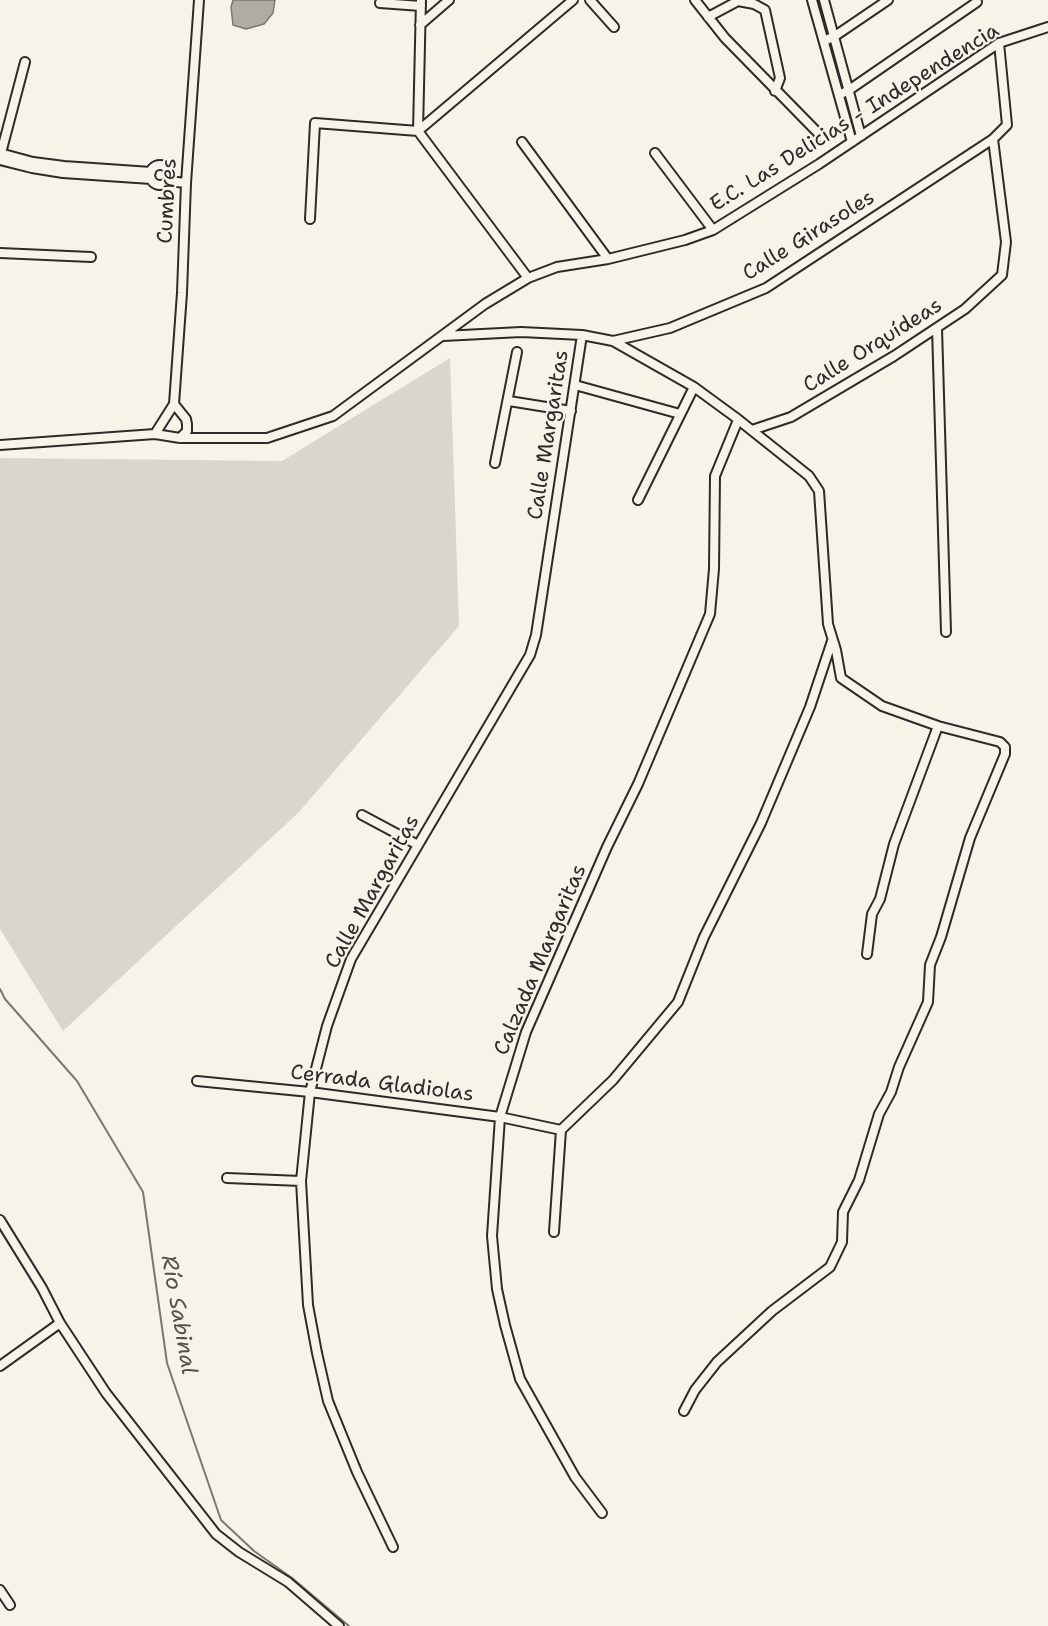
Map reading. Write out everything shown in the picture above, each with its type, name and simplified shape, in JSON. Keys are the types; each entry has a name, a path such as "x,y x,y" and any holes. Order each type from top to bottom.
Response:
{"street":[{"name":"Cumbres","path":"155,434 174,404 182,293 186,180 199,0"},
{"path":"420,26 449,0"},
{"path":"310,219 315,123 418,131 573,0"},
{"path":"590,0 614,27"},
{"path":"695,0 775,91 822,137"},
{"path":"812,0 852,142"},
{"path":"824,0 861,136"},
{"path":"824,41 888,0"},
{"path":"708,17 738,1 754,4 765,10 780,78 775,91"},
{"path":"839,95 977,2"},
{"path":"380,3 421,3 418,131 528,278"},
{"name":"E.C. Las Delicias - Independencia","path":"0,445 155,434 180,438 267,438 333,416 484,304 528,278 557,267 608,259 685,240 713,230 852,142 999,43 1048,27"},
{"name":"Calle Girasoles","path":"613,341 670,328 766,288 993,139 1007,126 999,43"},
{"path":"25,62 0,156 32,168 63,173 94,171 151,175 159,185 169,178 186,180"},
{"name":"Calle Orquídeas","path":"752,430 791,417 810,407 965,309 1002,275 1006,242 993,139"},
{"path":"522,142 608,259"},
{"path":"655,153 713,230"},
{"path":"151,175 155,167 162,165 168,168 169,178"},
{"path":"0,253 91,257"},
{"path":"937,328 946,632"},
{"path":"442,336 521,332 582,335 613,341 694,387 808,476 819,491 828,624 841,678 882,706 938,726 1000,742 1005,747 1005,754 970,838 941,937 930,965 928,1002 899,1067 891,1092 879,1114 859,1180 843,1212 842,1242 830,1268 772,1311 717,1362 695,1390 684,1412"},
{"name":"Calle Margaritas","path":"393,1547 357,1472 328,1401 308,1305 301,1181 310,1092 327,1026 351,959 530,655 536,635 582,335"},
{"path":"495,464 517,352"},
{"path":"575,385 680,414"},
{"path":"638,500 694,387"},
{"path":"509,401 571,411"},
{"path":"174,404 186,419 187,424 187,431 180,438"},
{"name":"Calzada Margaritas","path":"602,1513 575,1478 520,1379 505,1325 497,1289 492,1236 500,1117 526,1032 607,847 638,784 710,614 714,569 715,476 738,420"},
{"path":"554,1232 561,1130 613,1080 678,1002 704,937 769,804 810,707 833,639"},
{"path":"867,954 872,914 880,899 894,844 938,726"},
{"path":"362,815 418,845"},
{"name":"Cerrada Gladiolas","path":"197,1081 310,1092 500,1117 561,1130"},
{"path":"227,1178 301,1181"},
{"path":"0,1220 42,1288 60,1323 106,1393 216,1534 239,1552 288,1582 339,1626"},
{"path":"0,1366 60,1323"},
{"path":"1,1594 10,1605"}],"shaded area":[{"path":"233,0 275,0 273,13 264,24 246,29 233,25 231,7"},
{"path":"450,358 459,626 299,812 63,1031 0,929 0,458 282,461"}],"waterway":[{"name":"Río Sabinal","path":"0,989 5,999 77,1081 143,1192 167,1363 221,1520 254,1551 292,1578 349,1626"}]}
